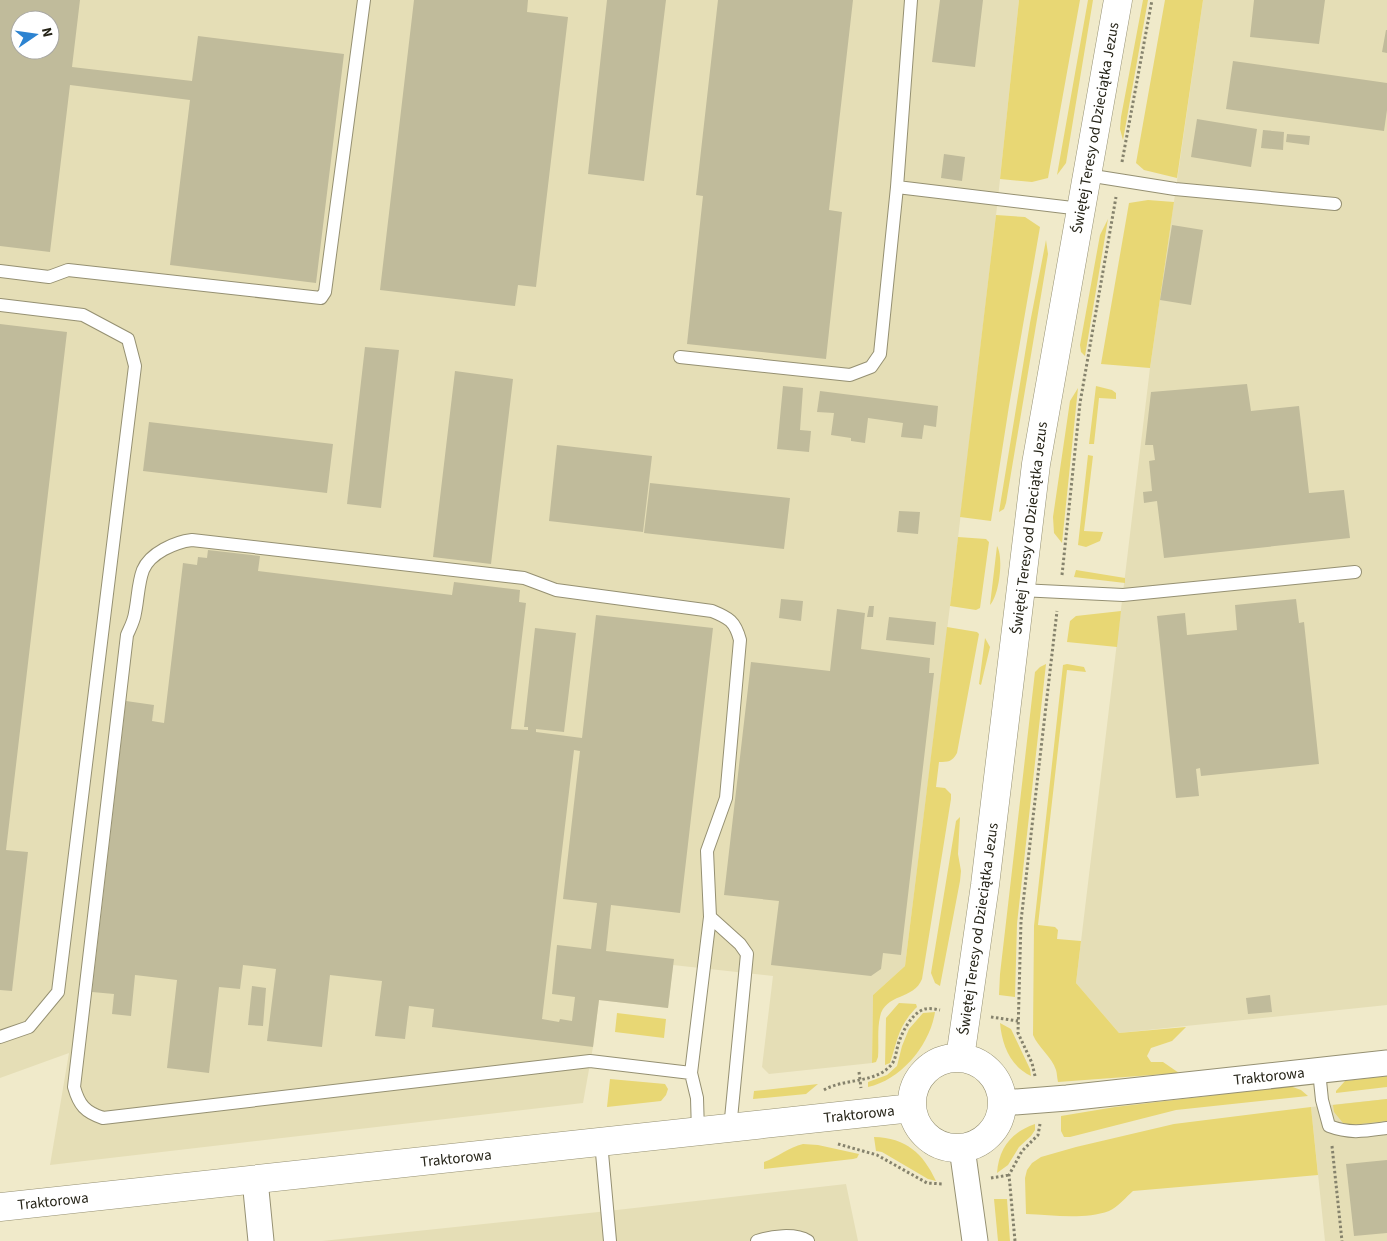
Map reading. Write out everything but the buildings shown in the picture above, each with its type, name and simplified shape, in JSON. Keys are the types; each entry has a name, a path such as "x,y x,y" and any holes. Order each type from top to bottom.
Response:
{"street":[{"name":"Świętej Teresy od Dzieciątka Jezus","path":"960,1058 985,885 1036,464 1118,0"},
{"path":"960,1058 979,1064 991,1074 1000,1090 1002,1102 998,1120 989,1135 979,1142 962,1148 944,1147 928,1138 917,1125 912,1108 913,1090 918,1079 926,1070 940,1061 960,1058"},
{"name":"Traktorowa","path":"1002,1102 1066,1098 1387,1063"},
{"name":"Traktorowa","path":"0,1207 912,1108"},
{"path":"962,1148 975,1241"},
{"path":"255,1180 262,1241"}],"lane":[{"path":"0,271 49,277 68,270 320,298 325,292 364,0"},
{"path":"680,357 850,375 871,366 880,354 897,187 911,0"},
{"path":"1087,175 1176,189 1335,204"},
{"path":"897,187 1081,209"},
{"path":"0,305 83,315 128,338 135,366 58,992 29,1027 0,1037"},
{"path":"691,1073 590,1061 103,1118 91,1114 78,1101 74,1087 127,636 135,615 143,569 152,558 172,545 192,540 524,578 556,590 712,611 727,617 734,624 740,640 726,798 707,851 710,917 691,1073 698,1098 698,1132"},
{"path":"1020,590 1124,595 1355,572"},
{"path":"710,917 740,944 747,954 730,1128"},
{"path":"1319,1071 1322,1100 1329,1126 1349,1132 1387,1128"},
{"path":"601,1142 610,1241"},
{"path":"757,1241 777,1237 802,1237 808,1241"}],"path":[{"path":"1035,1081 1032,1064 1018,1033 1021,921 1060,593 1080,403 1152,0"},
{"path":"938,1010 929,1008 920,1011 901,1037 892,1064 879,1074 826,1089 817,1095 799,1120 831,1142 878,1155 927,1183 938,1185"},
{"path":"997,1018 1018,1021"},
{"path":"859,1072 861,1090"},
{"path":"1015,1241 1009,1175 1022,1151 1038,1135 1039,1120"},
{"path":"1329,1126 1342,1241"},
{"path":"994,1177 1009,1175"}],"shaded area":[{"path":"0,0 1019,0 998,198 950,606 905,966 873,995 872,1063 769,1074 762,1067 773,976 673,965 668,1008 599,1000 583,1103 50,1165 69,1053 0,1078"},
{"path":"1019,0 1080,0 1048,178 1032,182 1000,179"},
{"path":"1088,0 1093,0 1066,163 1057,175"},
{"path":"1143,0 1148,0 1123,140 1120,129 1121,117"},
{"path":"1165,0 1203,0 1177,178 1144,170 1136,163"},
{"path":"1203,0 1387,0 1387,1005 1119,1033 1076,983 1150,368"},
{"path":"1148,200 1174,202 1150,368 1101,364 1129,203"},
{"path":"996,215 1025,217 1040,227 991,521 960,517"},
{"path":"1108,219 1085,356 1081,352 1080,345 1100,235"},
{"path":"1046,240 1048,254 1006,503 1004,509 999,512 1030,323"},
{"path":"1096,386 1112,390 1116,393 1116,399 1099,398 1094,444 1089,444"},
{"path":"1078,388 1062,543 1054,533 1053,517 1070,401"},
{"path":"1088,455 1093,456 1084,531 1103,532 1100,541 1086,547 1078,545"},
{"path":"958,537 986,539 989,542 980,608 976,610 950,606"},
{"path":"997,546 1000,559 1000,577 996,594 990,605"},
{"path":"1076,570 1125,578 1125,583 1074,577"},
{"path":"1121,611 1117,647 1067,642 1070,621 1076,616"},
{"path":"947,627 977,632 979,634 957,753 950,761 939,762 936,787 945,788 951,794 951,799 922,979 913,990 893,1000 883,1009 880,1017 878,1057 876,1062 872,1063 873,995 905,966"},
{"path":"985,638 990,647 981,685 979,684"},
{"path":"1046,664 1017,924 1015,997 999,995 1000,974 1035,672"},
{"path":"1063,665 1084,667 1086,672 1067,670 1038,925 1055,927 1058,930 1057,939 1081,941 1076,983 1119,1033 1186,1027 1172,1041 1151,1048 1147,1056 1151,1062 1163,1062 1179,1073 1058,1082 1054,1065 1033,1035 1034,926"},
{"path":"960,817 958,854 961,871 960,881 940,986 935,983 931,973 956,821"},
{"path":"899,1003 916,1004 917,1007 902,1027 890,1063 885,1065 886,1018"},
{"path":"935,1012 927,1037 912,1059 892,1077 868,1087 868,1082 887,1075 897,1066 909,1029 923,1013"},
{"path":"617,1013 666,1019 664,1038 615,1032"},
{"path":"1000,1023 1011,1029 1030,1069 1031,1076 1012,1061 1005,1047"},
{"path":"1387,1076 1387,1087 1336,1093 1345,1081"},
{"path":"610,1079 665,1084 668,1089 661,1101 607,1107"},
{"path":"818,1084 806,1094 753,1099 754,1091"},
{"path":"1290,1086 1301,1090 1308,1096 1176,1110 1070,1137 1064,1137 1061,1131 1061,1116 1115,1107"},
{"path":"1387,1099 1387,1241 1325,1241 1311,1107"},
{"path":"1387,1099 1387,1121 1352,1125 1343,1123 1334,1112 1333,1105"},
{"path":"1311,1107 1318,1175 1133,1191 1112,1209 1099,1214 1068,1216 1026,1214 1025,1178 1027,1170 1032,1163 1041,1157 1174,1124"},
{"path":"1035,1124 1035,1130 1031,1136 1019,1147 1008,1165 997,1173 998,1164 1008,1142 1020,1131"},
{"path":"874,1137 895,1140 912,1149 925,1162 936,1181 928,1179 882,1152 876,1151"},
{"path":"803,1144 818,1145 859,1154 857,1158 853,1159 764,1169 764,1162"},
{"path":"846,1184 858,1241 322,1241 608,1211"},
{"path":"994,1199 1007,1199 1010,1241 998,1241"}]}
